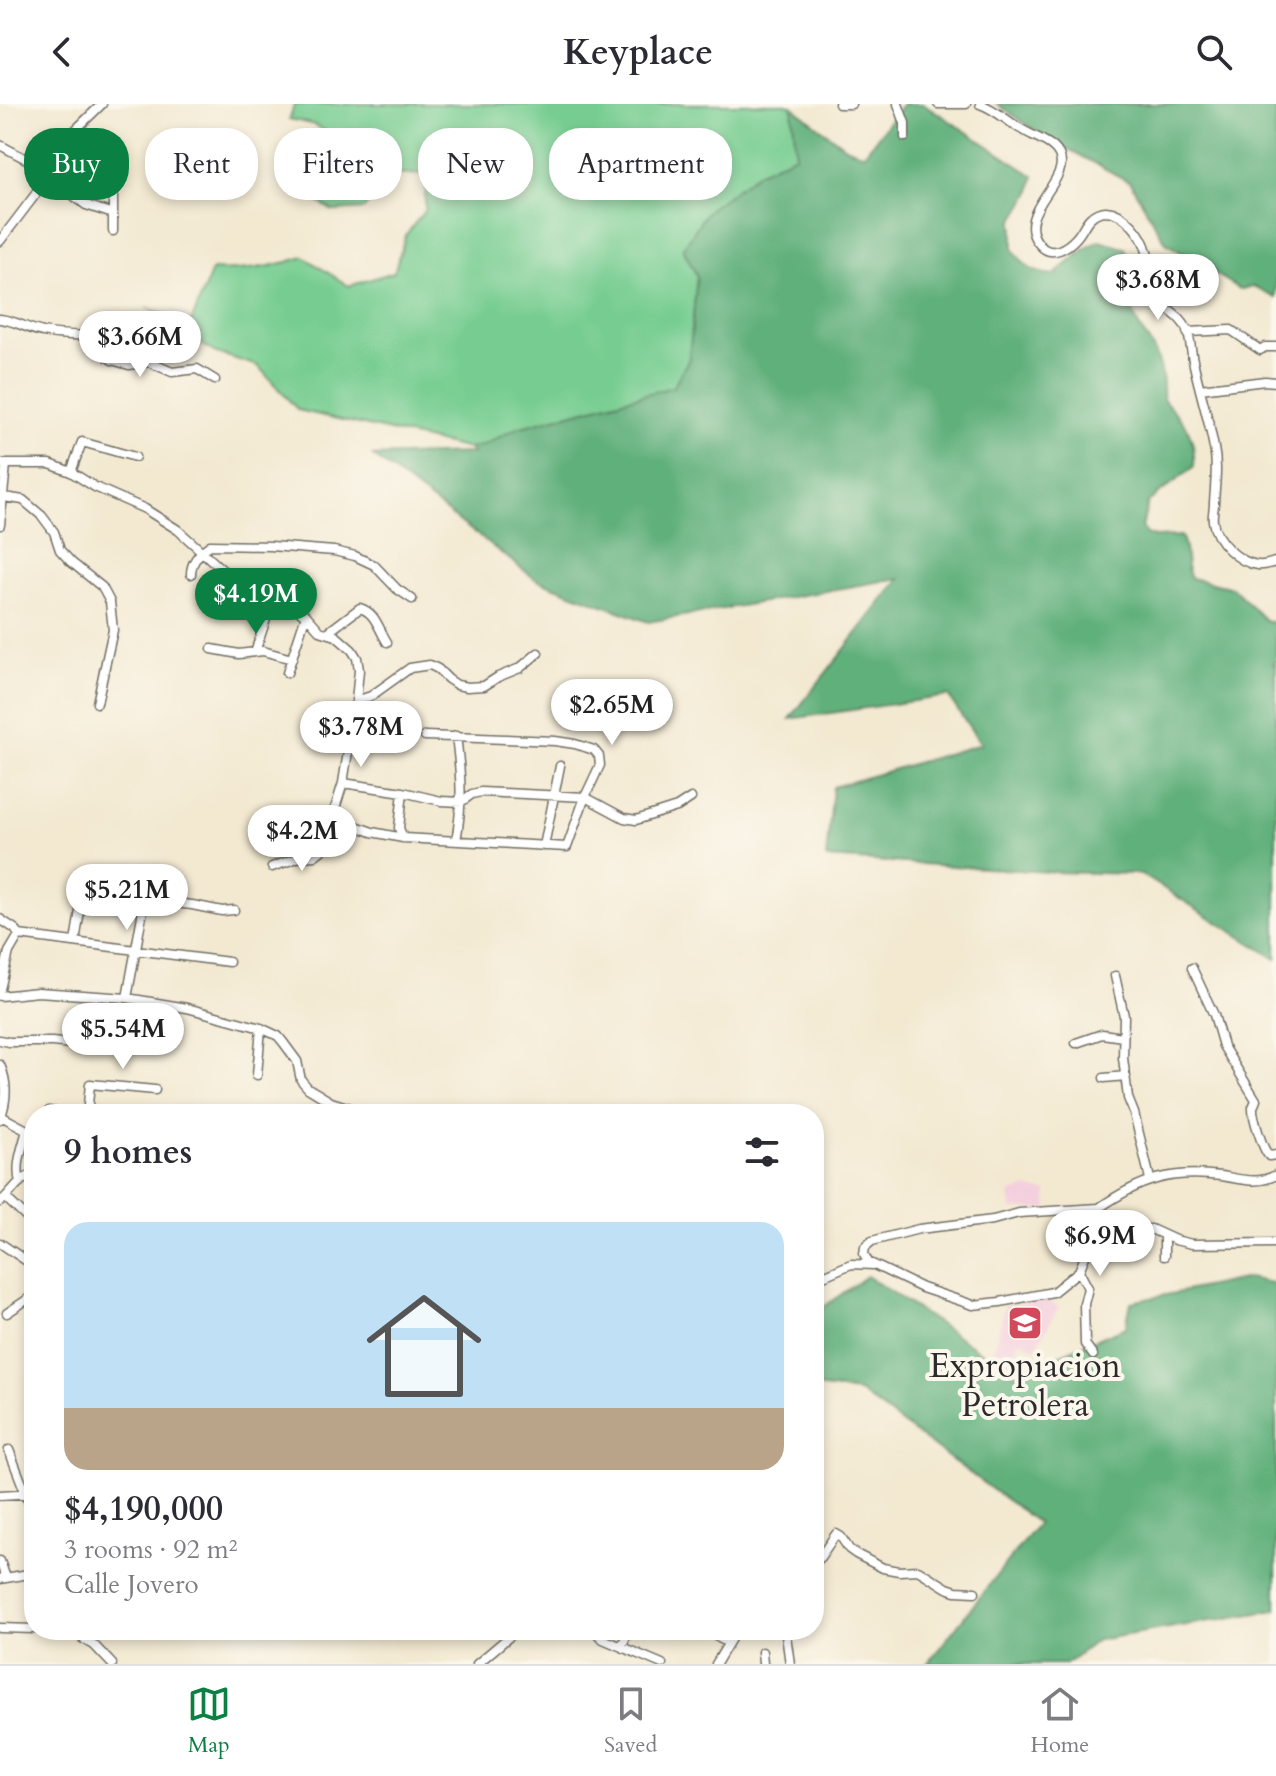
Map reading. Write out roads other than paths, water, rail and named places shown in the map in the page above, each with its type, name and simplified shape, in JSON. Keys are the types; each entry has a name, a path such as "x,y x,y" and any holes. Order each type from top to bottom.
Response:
{"street":[{"path":"77,128 102,104"},
{"path":"839,104 851,104"},
{"path":"898,104 905,123 905,137"},
{"path":"938,104 966,104"},
{"path":"980,104 1053,147 1060,161 1058,178 1036,208 1032,222 1039,245 1055,252 1066,247 1096,213 1106,211 1119,215 1131,225 1147,250 1156,298 1186,326 1215,450 1213,523 1232,553 1249,563 1262,566 1276,562"},
{"path":"0,145 24,158"},
{"path":"0,241 31,200"},
{"path":"79,200 113,214"},
{"path":"113,200 113,231"},
{"path":"0,319 22,323 27,328 45,333 101,336 112,360 129,365 149,362 172,372 197,369 215,380"},
{"path":"1187,332 1231,330 1260,350 1276,347"},
{"path":"1200,389 1276,382"},
{"path":"71,472 82,442 135,457"},
{"path":"0,525 4,497 3,465 50,464 145,509 178,530 228,575 246,587 287,603 306,615 320,631 336,636 352,650 359,670 356,701 343,783 320,853 272,867"},
{"path":"4,497 23,500 42,516 54,532 60,550 102,587 110,602 113,630 97,703"},
{"path":"191,574 193,562 210,545 334,551 374,565 397,589 412,599"},
{"path":"255,652 273,598"},
{"path":"327,633 360,608 376,619 387,642"},
{"path":"287,673 306,615"},
{"path":"212,649 239,654 263,651 292,659"},
{"path":"356,701 371,696 410,668 430,665 457,685 484,686 520,668 538,653"},
{"path":"332,817 372,832 403,838 567,847 600,765 599,756 594,750 555,741 425,736"},
{"path":"456,736 461,781 456,841"},
{"path":"544,846 560,766"},
{"path":"343,783 441,801 461,802 481,792 585,797 624,818 636,820 677,807 691,798"},
{"path":"403,792 399,828 403,838"},
{"path":"75,942 83,892"},
{"path":"106,892 222,911 234,910"},
{"path":"127,998 145,899"},
{"path":"0,919 19,935 229,962"},
{"path":"0,989 9,952 19,935"},
{"path":"1192,968 1214,1015 1223,1046 1256,1100 1254,1112 1264,1152 1269,1156 1276,1155"},
{"path":"1115,976 1124,1016 1128,1098 1150,1179"},
{"path":"0,996 38,992 127,998 187,1008 261,1028 283,1042 297,1061 301,1080 308,1088 337,1104"},
{"path":"257,1075 261,1028"},
{"path":"1076,1043 1102,1034 1123,1037"},
{"path":"0,1040 71,1044 110,1041"},
{"path":"0,1065 6,1088 6,1106 1,1118 24,1128"},
{"path":"1104,1078 1126,1076"},
{"path":"88,1104 90,1084 155,1090"},
{"path":"20,1182 17,1174 24,1147"},
{"path":"1099,1208 1095,1232 1079,1271 1053,1292 973,1305 922,1288 868,1262 864,1254 865,1247 872,1241 919,1229 993,1220 1019,1213 1099,1208 1150,1179 1169,1175 1220,1176 1252,1181 1276,1175"},
{"path":"24,1178 3,1200 24,1217"},
{"path":"1095,1232 1151,1229 1192,1244 1276,1243"},
{"path":"1164,1236 1164,1256"},
{"path":"0,1243 24,1259"},
{"path":"824,1276 851,1264 875,1265"},
{"path":"1079,1271 1088,1288 1084,1304 1085,1344 1093,1355"},
{"path":"7,1313 24,1302"},
{"path":"9,1450 24,1483"},
{"path":"0,1495 24,1494"},
{"path":"824,1551 836,1534 849,1549 883,1568 918,1570 947,1588 975,1592"},
{"path":"0,1561 3,1579 24,1575"},
{"path":"0,1628 24,1629"},
{"path":"85,1640 112,1664"},
{"path":"477,1664 505,1640"},
{"path":"606,1640 622,1645 640,1661 662,1664"},
{"path":"622,1645 624,1640"},
{"path":"723,1640 728,1643"},
{"path":"716,1664 729,1640"},
{"path":"787,1640 790,1664"},
{"path":"762,1652 763,1664"}],"place":[{"name":"Expropiacion Petrolera","path":"1025,1323"}]}
